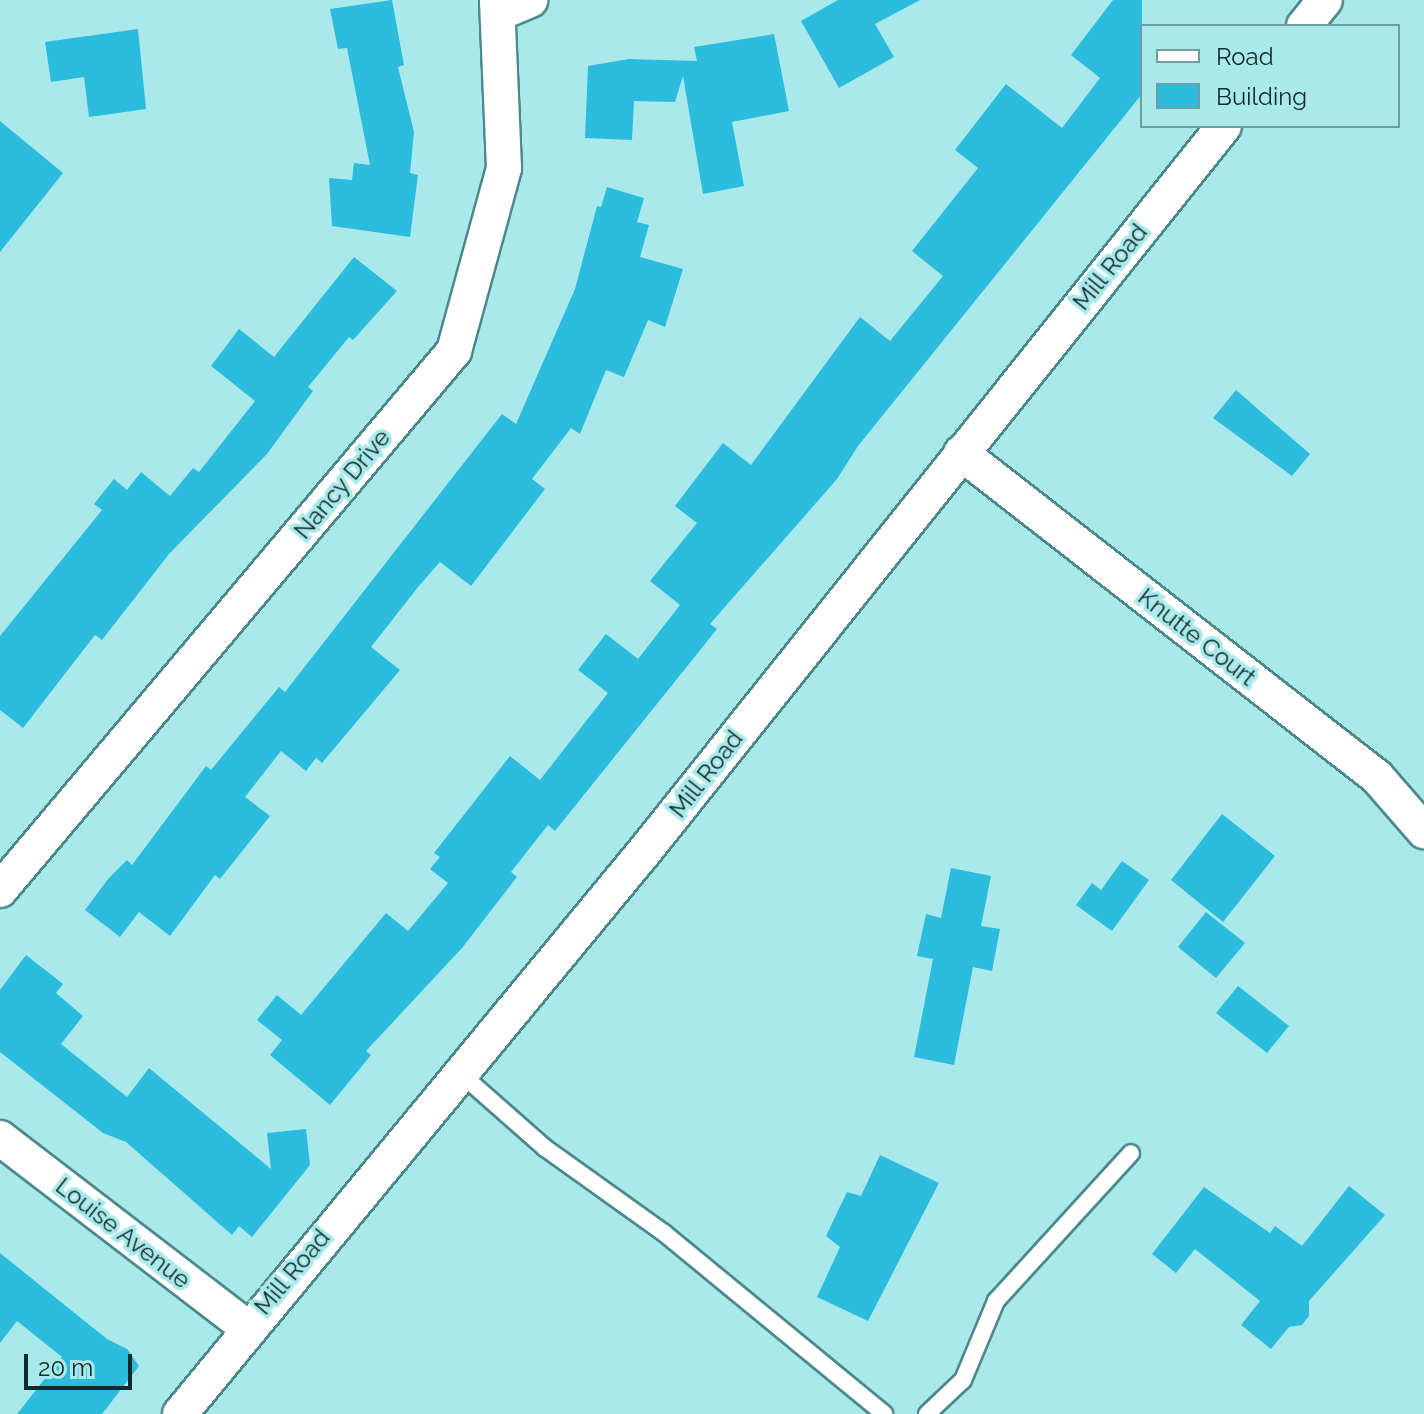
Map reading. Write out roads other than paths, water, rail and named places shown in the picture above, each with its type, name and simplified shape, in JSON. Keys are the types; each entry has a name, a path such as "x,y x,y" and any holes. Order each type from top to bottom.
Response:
{"street":[{"path":"1306,24 1325,0"},
{"name":"Nancy Drive","path":"0,890 454,351 504,168 509,4"},
{"name":"Mill Road","path":"180,1414 246,1327 644,852 1222,128"},
{"name":"Knutte Court","path":"961,453 1377,777 1424,831"},
{"name":"Louise Avenue","path":"0,1138 246,1327"}],"lane":[{"path":"460,1073 545,1148 664,1233 884,1414"},
{"path":"927,1414 963,1380 996,1301 1131,1153"}]}
